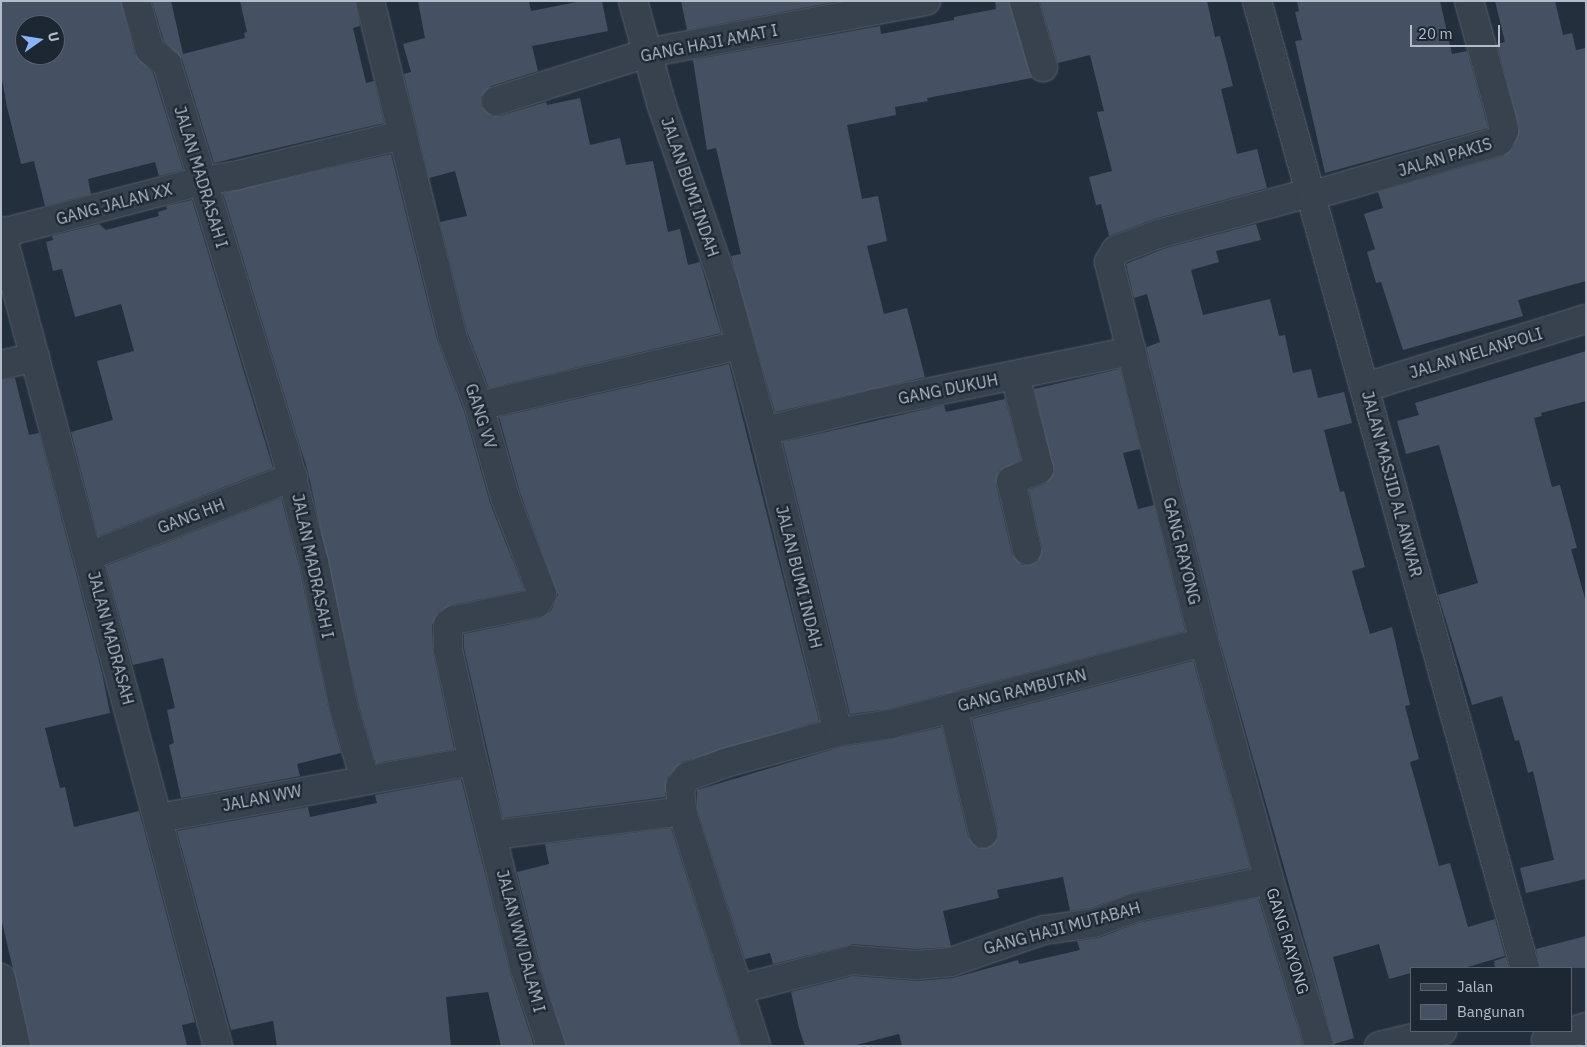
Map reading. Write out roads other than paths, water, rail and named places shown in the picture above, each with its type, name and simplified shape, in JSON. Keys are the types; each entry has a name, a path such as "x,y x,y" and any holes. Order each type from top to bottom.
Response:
{"street":[{"name":"JALAN MADRASAH I","path":"136,1 150,50 167,64 293,477 344,709 365,779"},
{"name":"GANG VV","path":"370,1 452,336 479,406 505,497 542,594 537,603 454,620 448,626 448,650 473,761"},
{"name":"JALAN BUMI INDAH","path":"633,1 662,106 724,284 764,431 838,732"},
{"name":"GANG HAJI AMAT I","path":"496,101 647,53 816,12 926,1"},
{"path":"1024,1 1043,67"},
{"name":"JALAN MASJID AL ANWAR","path":"1257,1 1310,195 1366,388 1525,967"},
{"name":"JALAN PAKIS","path":"1310,195 1499,141 1504,131 1502,120 1469,1"},
{"name":"GANG JALAN XX","path":"2,232 202,181 238,175 402,135"},
{"name":"GANG RAYONG","path":"1310,195 1158,234 1116,250 1108,262 1204,642 1269,880 1319,1046"},
{"name":"JALAN MADRASAH","path":"2,232 218,1046"},
{"name":"JALAN NELANPOLI","path":"1366,388 1586,319"},
{"path":"479,406 572,382 740,345"},
{"name":"GANG DUKUH","path":"764,431 1132,351"},
{"path":"1,366 35,357"},
{"path":"1014,376 1039,469 1011,481 1027,550"},
{"name":"GANG HH","path":"88,556 293,477"},
{"name":"GANG RAMBUTAN","path":"838,732 891,724 1204,642"},
{"path":"953,707 983,833"},
{"path":"756,1046 682,811 680,787 687,777 838,732"},
{"path":"365,779 473,761 493,835 682,811"},
{"name":"JALAN WW","path":"159,818 365,779"},
{"name":"JALAN WW DALAM I","path":"493,835 526,969 551,1046"},
{"name":"GANG HAJI MUTABAH","path":"739,989 852,960 916,965 951,962 1044,930 1094,923 1134,908 1269,880"},
{"path":"1,978 16,1046"},
{"path":"1572,1031 1586,1027"},
{"path":"1379,1046 1438,1032"},
{"path":"1545,1039 1569,1032"}]}
